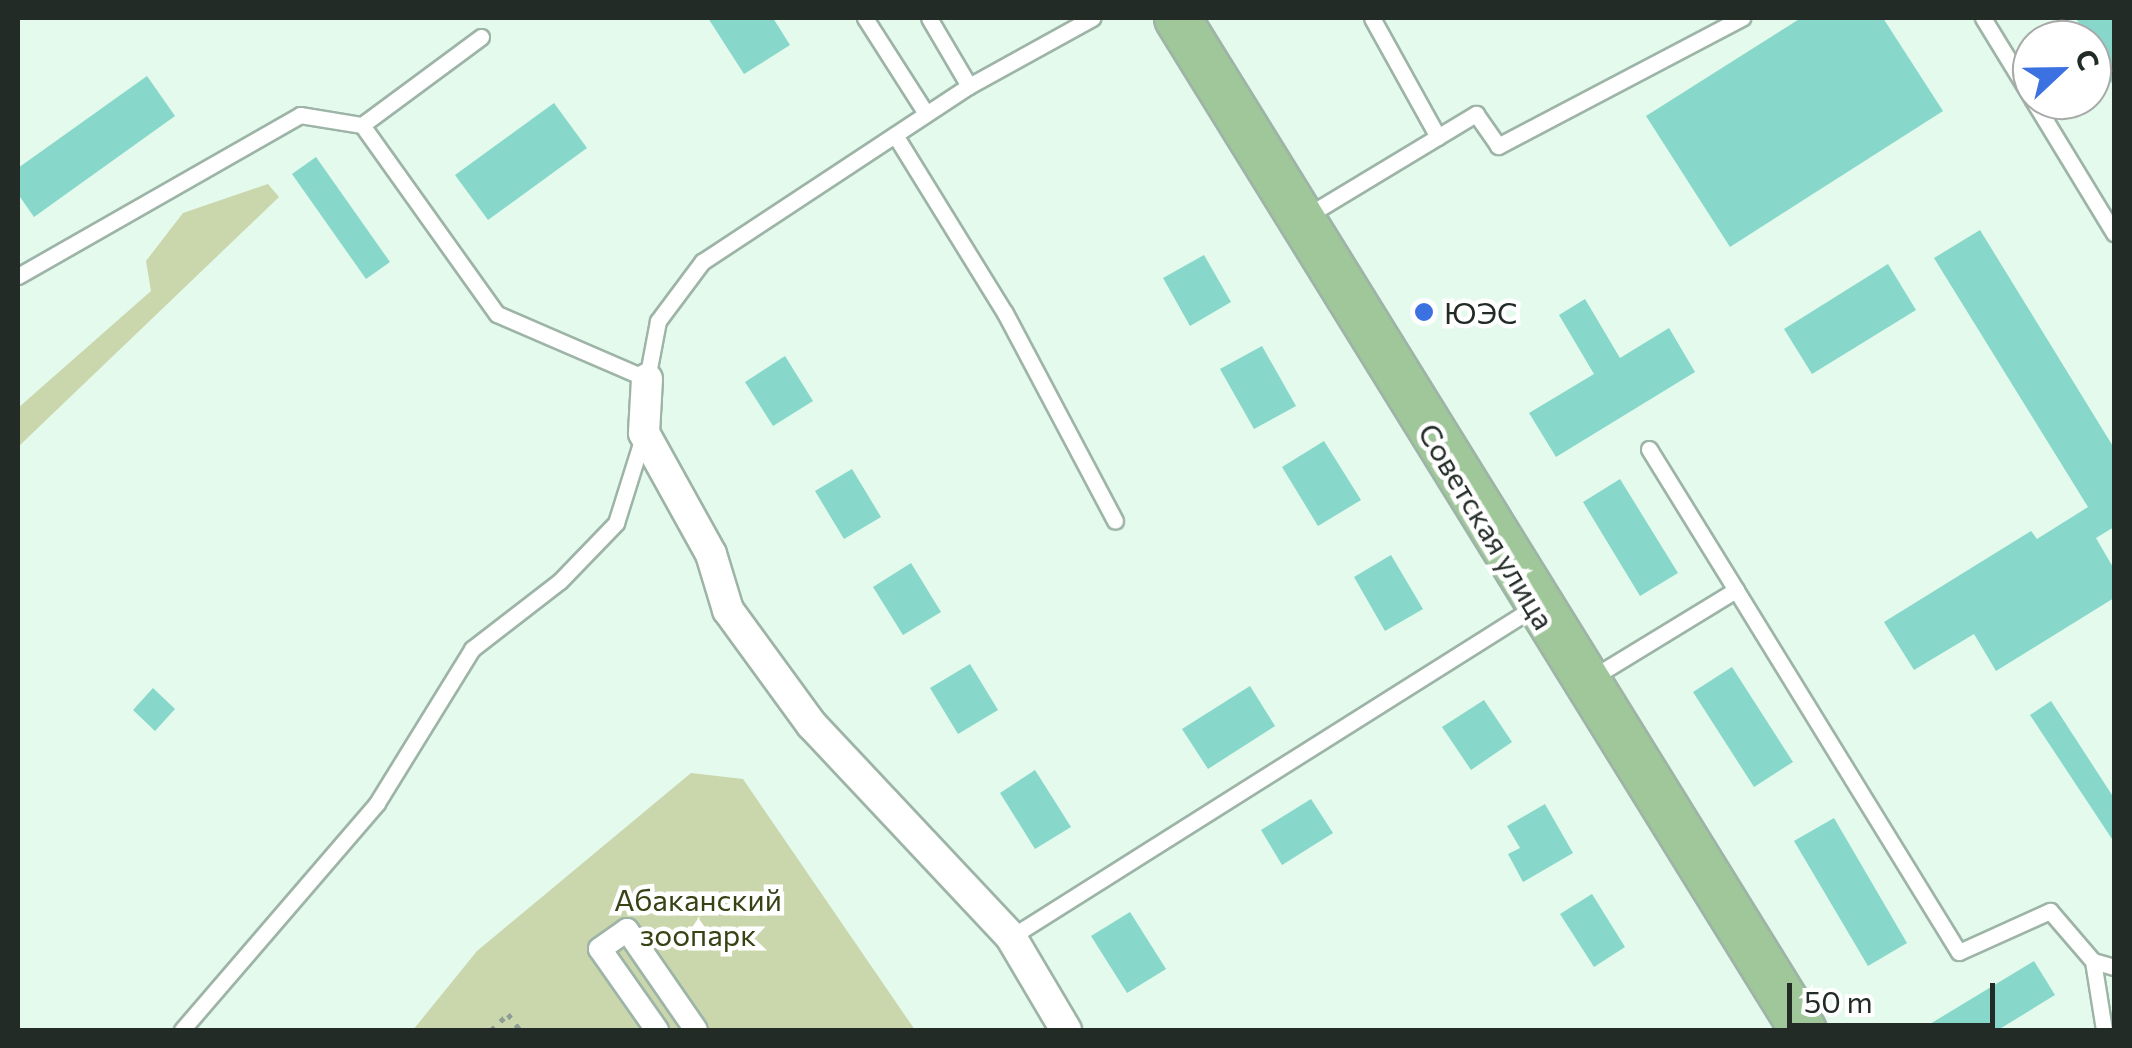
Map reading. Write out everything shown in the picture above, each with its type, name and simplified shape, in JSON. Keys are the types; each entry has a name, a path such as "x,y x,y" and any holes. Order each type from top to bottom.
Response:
{"main road":[{"name":"Советская улица","path":"1177,18 1583,683 1803,1030"},
{"path":"1756,960 1790,1030"}],"street":[{"path":"648,379 644,433 749,638 812,725 1011,937 1066,1030"},
{"path":"657,1030 600,950 627,930 696,1030"}],"lane":[{"path":"865,18 925,112"},
{"path":"929,18 969,86"},
{"path":"18,276 300,115 362,125 497,314 648,379 658,321 702,262 925,112 1092,18"},
{"path":"1372,18 1438,137"},
{"path":"1302,219 1476,114 1498,146 1742,18"},
{"path":"1983,18 2012,65"},
{"path":"362,125 482,37"},
{"path":"2046,120 2114,232"},
{"path":"895,135 1004,313 1115,521"},
{"path":"182,1030 377,803 472,649 560,581 616,523 644,433"},
{"path":"1649,450 1959,952 2050,912 2093,961 2104,1030"},
{"path":"1583,683 1736,590"},
{"path":"1011,937 1536,606"},
{"path":"2093,961 2114,966"}],"path":[{"path":"492,1030 508,1014 520,1030"}],"green space":[{"path":"268,184 279,197 18,447 18,408 151,291 146,261 183,213"},
{"name":"Абаканский зоопарк","path":"691,773 743,779 915,1030 413,1030 477,951"}],"building":[{"path":"708,18 773,18 790,45 744,74"},
{"path":"1801,18 1883,18 1943,111 1730,247 1646,116"},
{"path":"2114,18 2114,88 2112,20 2077,20"},
{"path":"147,76 175,116 34,217 18,194 18,168"},
{"path":"554,103 587,148 488,220 455,175"},
{"path":"316,157 390,262 366,279 292,174"},
{"path":"1980,230 2114,448 2114,527 2096,538 2114,569 2114,598 1996,671 1974,634 1914,670 1884,622 2031,531 2037,539 2088,507 1934,258"},
{"path":"1204,255 1231,302 1190,326 1163,278"},
{"path":"1888,264 1916,310 1812,374 1784,329"},
{"path":"1585,299 1620,358 1669,328 1695,372 1556,457 1529,413 1594,374 1559,315"},
{"path":"1262,346 1296,406 1254,429 1220,369"},
{"path":"785,356 813,401 773,426 745,382"},
{"path":"1324,441 1361,500 1318,526 1282,467"},
{"path":"852,469 881,517 844,539 815,491"},
{"path":"1620,479 1678,573 1640,596 1583,502"},
{"path":"1391,555 1423,609 1385,631 1354,577"},
{"path":"911,563 941,612 903,635 873,587"},
{"path":"970,664 998,710 958,734 930,688"},
{"path":"1732,667 1793,762 1754,787 1693,692"},
{"path":"1250,686 1275,726 1208,769 1182,729"},
{"path":"153,688 175,709 155,731 133,710"},
{"path":"1484,700 1512,742 1471,770 1442,727"},
{"path":"2051,701 2114,798 2114,842 2030,715"},
{"path":"1035,770 1071,827 1035,849 1000,793"},
{"path":"1311,799 1333,833 1282,865 1261,830"},
{"path":"1545,804 1573,853 1523,882 1508,854 1520,848 1507,826"},
{"path":"1834,818 1907,943 1868,966 1794,841"},
{"path":"1592,894 1625,947 1594,967 1560,914"},
{"path":"1130,912 1166,969 1127,993 1091,936"},
{"path":"2034,961 2055,995 1998,1030 1920,1030"}],"place":[{"name":"ЮЭС","path":"1424,312"}]}
